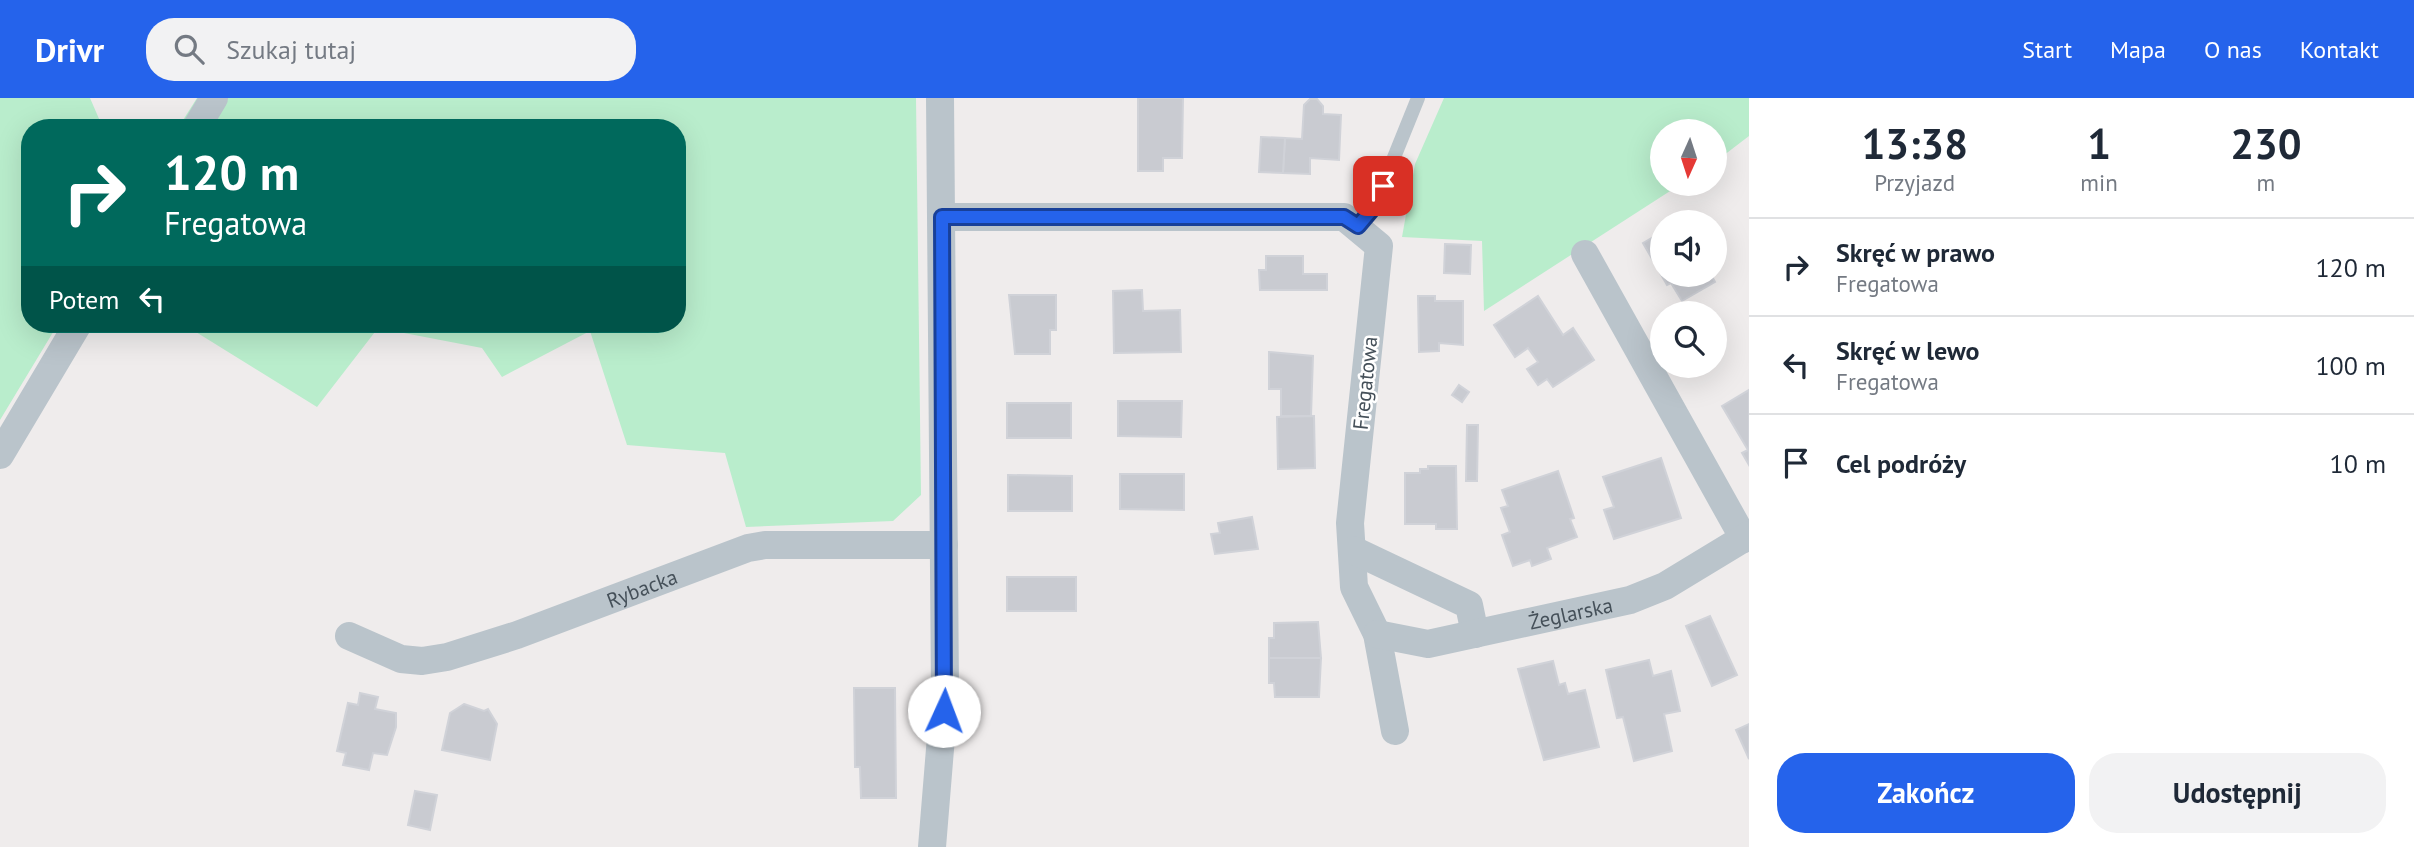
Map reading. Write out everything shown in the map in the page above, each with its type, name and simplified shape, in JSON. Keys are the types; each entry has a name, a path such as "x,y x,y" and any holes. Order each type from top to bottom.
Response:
{"street":[{"path":"201,119 214,98"},
{"path":"932,847 945,688 940,98"},
{"path":"942,217 1344,217 1358,226"},
{"name":"Fregatowa","path":"1358,226 1379,246 1350,523 1354,587 1377,634 1395,731"},
{"path":"1585,254 1746,537"},
{"path":"0,455 73,333"},
{"name":"Żeglarska","path":"1377,634 1428,643 1630,600 1665,586 1746,537"},
{"name":"Rybacka","path":"349,636 401,659 422,661 447,657 517,635 748,548 765,545 944,545"},
{"path":"1353,550 1469,606 1475,634"}],"lane":[{"path":"1358,226 1374,207 1418,98"}],"green space":[{"path":"0,98 90,98 99,119 21,119 21,333 53,333 0,420"},
{"path":"197,98 916,98 921,495 893,521 746,527 725,453 627,445 591,333 686,333 686,119 184,119"},
{"path":"1444,98 1749,98 1749,136 1727,153 1727,119 1650,119 1650,196 1662,196 1484,311 1482,241 1402,237 1415,164"},
{"path":"198,333 374,333 317,407"},
{"path":"404,333 586,333 502,377 482,348"}],"building":[{"path":"1138,98 1183,98 1182,158 1163,158 1163,171 1138,171"},
{"path":"1310,99 1317,99 1323,106 1323,114 1341,115 1339,160 1310,158 1310,174 1283,173 1285,138 1302,139 1304,105"},
{"path":"1261,137 1285,138 1283,173 1259,172"},
{"path":"1650,239 1650,255 1643,243"},
{"path":"1445,244 1471,245 1470,274 1444,273"},
{"path":"1266,256 1303,256 1303,274 1327,274 1327,290 1260,290 1259,270 1266,270"},
{"path":"1673,287 1706,287 1682,301"},
{"path":"1142,290 1143,311 1180,310 1181,352 1114,353 1113,291"},
{"path":"1009,295 1056,295 1056,330 1050,330 1050,354 1015,354"},
{"path":"1418,296 1435,296 1435,301 1463,301 1463,345 1439,343 1439,351 1419,352"},
{"path":"1538,296 1563,335 1573,328 1594,360 1553,387 1547,379 1538,385 1527,369 1538,362 1528,348 1515,357 1494,325"},
{"path":"1269,352 1313,356 1311,416 1281,416 1281,389 1269,389"},
{"path":"1459,385 1469,392 1462,402 1452,395"},
{"path":"1749,390 1749,465 1742,453 1748,450 1722,406"},
{"path":"1118,401 1182,401 1181,437 1118,436"},
{"path":"1007,403 1071,403 1071,438 1007,438"},
{"path":"1314,416 1315,468 1278,469 1277,417"},
{"path":"1467,425 1478,425 1477,481 1466,481"},
{"path":"1661,458 1681,518 1614,539 1604,510 1614,507 1603,477"},
{"path":"1428,466 1456,466 1457,529 1436,529 1436,524 1405,524 1405,473 1420,473 1420,469 1428,469"},
{"path":"1558,471 1574,518 1570,519 1577,537 1547,548 1551,559 1532,566 1530,560 1513,566 1502,535 1510,532 1501,508 1508,506 1502,490"},
{"path":"1120,474 1184,474 1184,510 1120,509"},
{"path":"1008,475 1072,476 1072,511 1008,511"},
{"path":"1252,517 1258,549 1215,554 1211,534 1220,533 1218,523"},
{"path":"1007,577 1076,577 1076,611 1007,611"},
{"path":"1710,616 1737,675 1712,686 1686,626"},
{"path":"1318,622 1321,658 1269,658 1269,638 1274,638 1274,623"},
{"path":"1269,658 1321,658 1319,697 1275,697 1274,683 1269,683"},
{"path":"1649,660 1653,676 1671,671 1680,711 1664,714 1672,751 1634,761 1623,717 1617,718 1606,670"},
{"path":"1553,661 1559,685 1565,683 1568,694 1585,690 1599,747 1544,760 1518,669"},
{"path":"854,688 895,688 896,798 861,798 860,767 855,767"},
{"path":"360,693 378,697 375,709 396,713 396,727 387,755 373,753 369,770 343,765 346,753 337,751 348,703 358,705"},
{"path":"464,704 484,711 488,709 497,724 490,760 442,750 450,713"},
{"path":"1749,724 1749,759 1736,730"},
{"path":"415,791 437,795 430,830 408,825"}],"route":[{"path":"944,711 942,217 1344,217 1358,226 1374,207 1383,186"}]}
